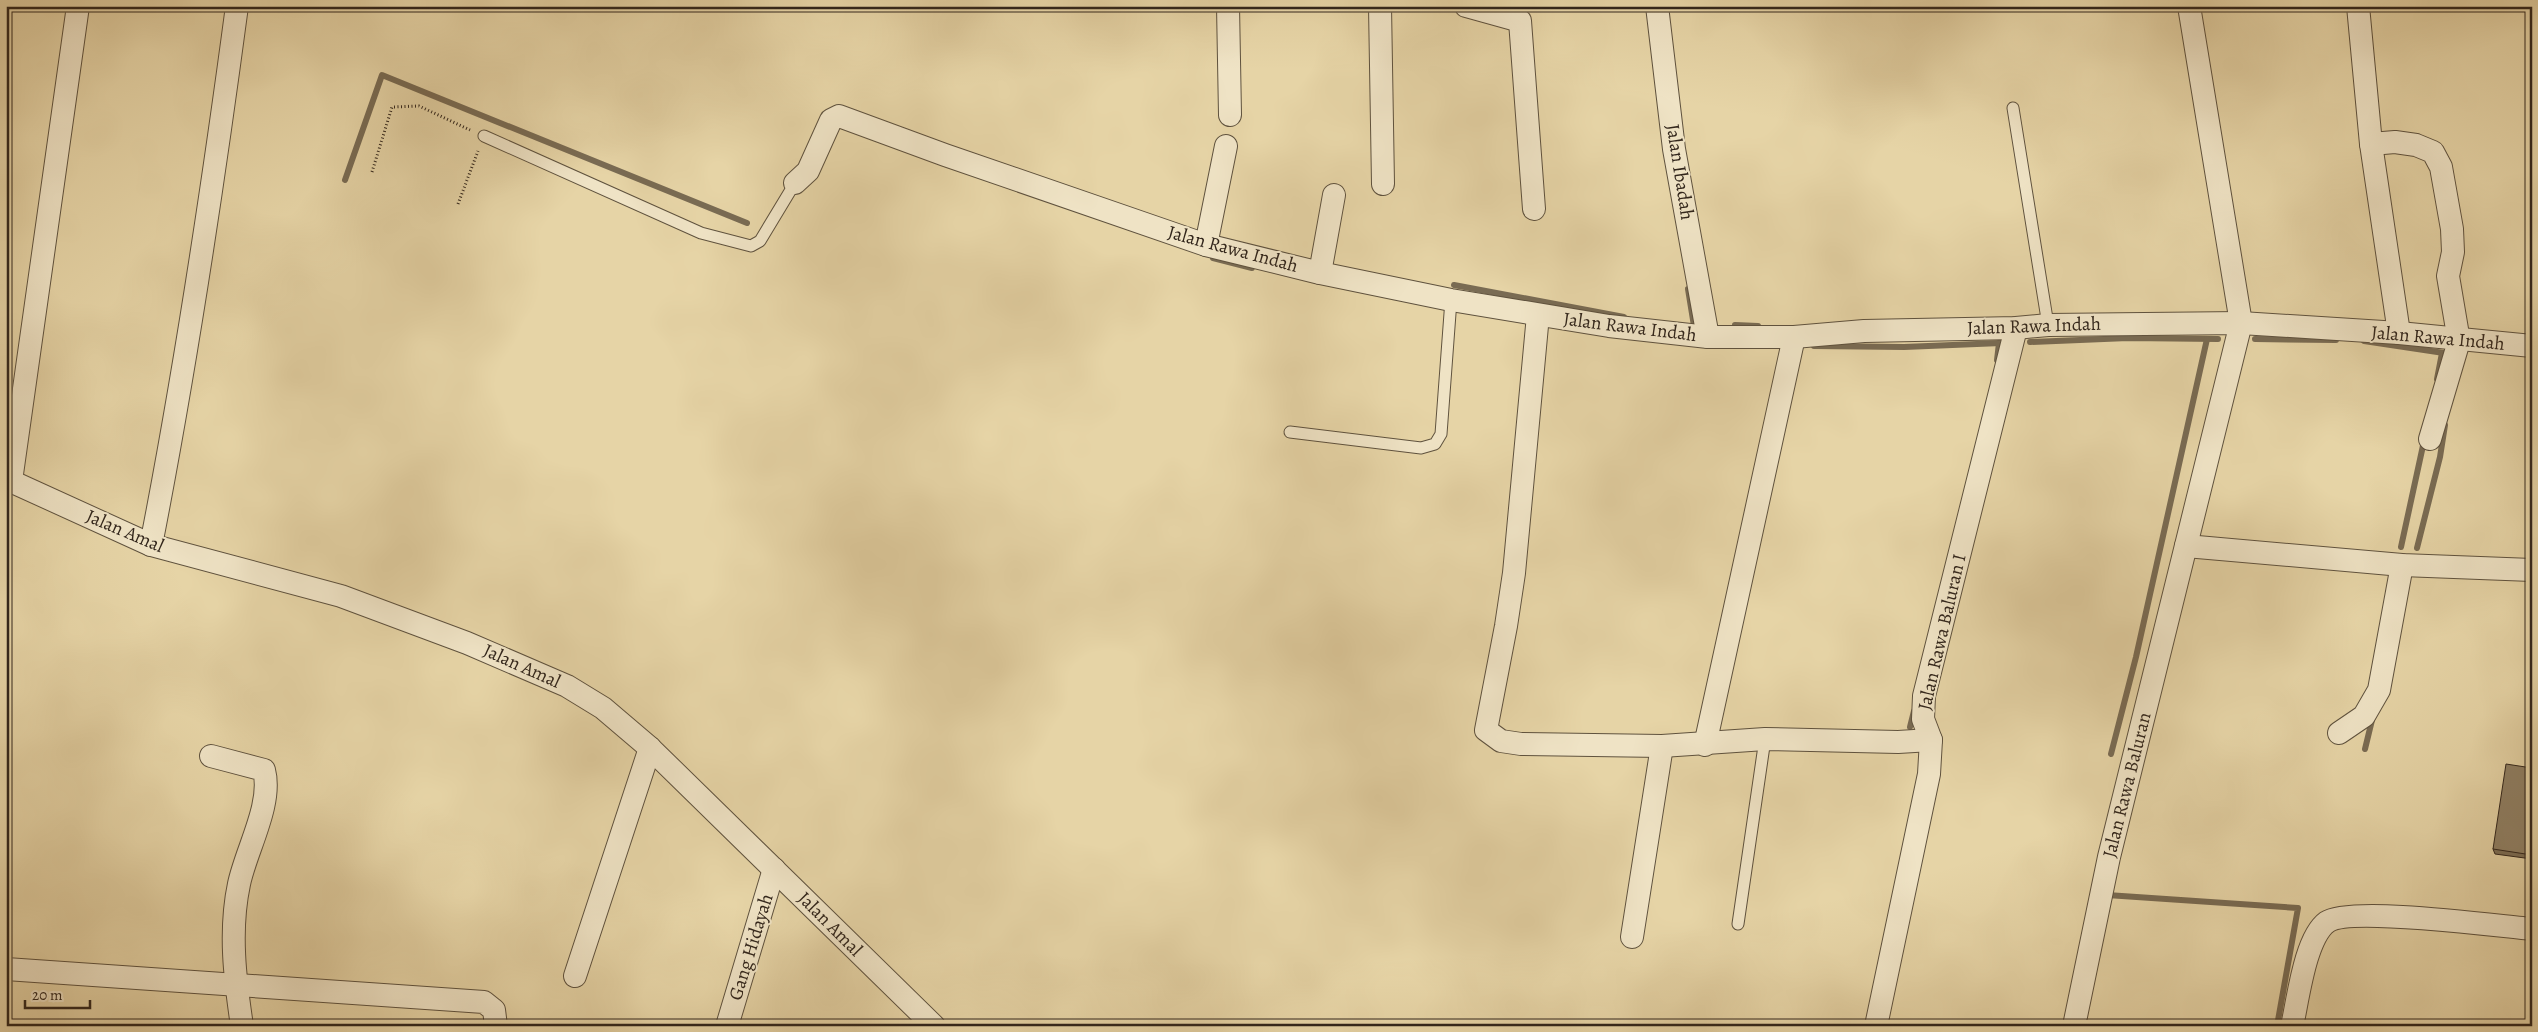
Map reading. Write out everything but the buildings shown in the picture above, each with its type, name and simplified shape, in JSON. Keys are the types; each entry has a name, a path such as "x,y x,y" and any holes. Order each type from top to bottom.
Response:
{"street":[{"path":"9,480 78,6"},
{"path":"150,545 209,212 238,6"},
{"path":"1228,6 1230,115"},
{"path":"1380,6 1383,184"},
{"path":"1466,6 1520,21 1534,209"},
{"name":"Jalan Ibadah","path":"1657,6 1674,149 1708,337"},
{"path":"2188,6 2240,323"},
{"path":"2358,6 2371,144 2399,333"},
{"name":"Jalan Rawa Indah","path":"796,183 808,171 831,120 839,116 945,156 1206,245 1320,273 1451,300 1538,315 1708,337 1794,337 1864,330 2016,328 2048,325 2240,323 2399,333 2532,346"},
{"path":"2371,144 2395,142 2416,144 2433,152 2441,167 2452,229 2453,252 2448,276 2458,340 2430,439"},
{"path":"1206,245 1226,146"},
{"path":"1320,273 1334,195"},
{"path":"1538,315 1514,573 1486,730 1502,742 1521,744 1662,746 1705,745 1765,740 1898,742 1931,740"},
{"name":"Jalan Rawa Baluran","path":"2074,1026 2109,857 2240,323"},
{"name":"Jalan Rawa Baluran I","path":"1876,1026 1928,774 1931,740 1922,719 1924,696 2016,328"},
{"path":"1705,745 1794,337"},
{"name":"Jalan Amal","path":"9,480 150,545 340,596 467,643 567,686 604,708 650,748 934,1026"},
{"path":"2186,546 2402,565 2532,570"},
{"path":"2339,733 2364,716 2379,690 2402,565"},
{"path":"1632,936 1662,746"},
{"path":"574,976 650,748"},
{"path":"211,756 264,770 267,781 261,812 239,885 233,943 236,986 242,1026"},
{"name":"Gang Hidayah","path":"727,1026 774,869"},
{"path":"2292,1026 2309,946 2327,922 2351,917 2399,916 2532,929"},
{"path":"6,969 484,1002 494,1010 496,1026"}],"lane":[{"path":"2013,108 2048,325"},
{"path":"484,136 701,233 751,246 760,241 796,183"},
{"path":"1290,432 1421,448 1435,444 1441,434 1451,300"},
{"path":"1738,924 1765,740"}],"path":[{"path":"372,172 392,107 418,106 484,136 458,204"}],"waterway":[{"path":"345,180 382,75 747,223"},
{"path":"1213,258 1252,268"},
{"path":"1454,285 1624,317"},
{"path":"1688,289 1694,326 1689,326"},
{"path":"1735,325 1758,326"},
{"path":"2030,342 2128,338 2218,339"},
{"path":"2111,754 2136,657 2207,339"},
{"path":"2255,339 2336,340"},
{"path":"2364,341 2444,353"},
{"path":"1997,360 1999,343"},
{"path":"1814,346 1904,347 2001,343"},
{"path":"2437,379 2442,353"},
{"path":"2417,548 2440,457 2445,425"},
{"path":"2401,547 2424,441"},
{"path":"1910,727 1914,711"},
{"path":"2365,749 2373,716"},
{"path":"2107,895 2298,908 2277,1026"}]}
